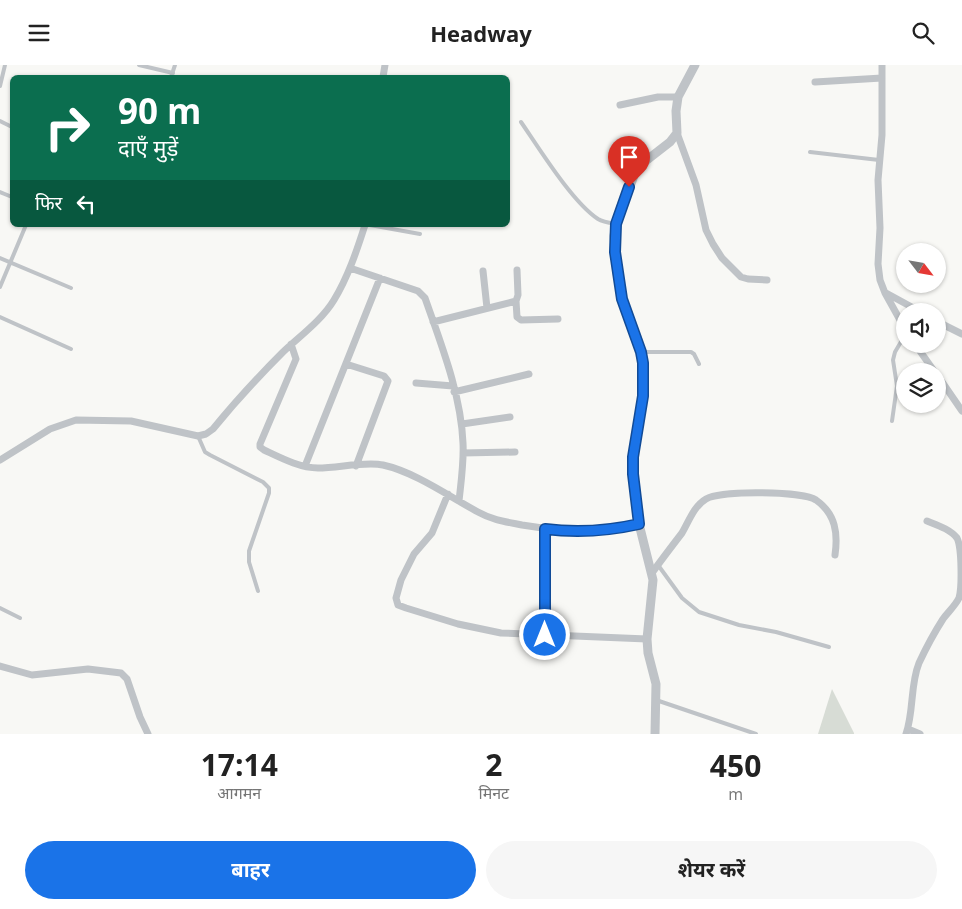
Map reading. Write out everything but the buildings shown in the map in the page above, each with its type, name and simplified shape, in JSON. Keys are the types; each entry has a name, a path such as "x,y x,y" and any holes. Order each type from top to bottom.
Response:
{"street":[{"path":"695,65 678,97 676,111 677,133 694,178 706,230 722,258 732,270 741,277 767,280"},
{"path":"882,65 882,135 878,180 880,228 878,264 880,280 896,312"},
{"path":"815,82 882,78"},
{"path":"620,105 658,97 678,97"},
{"path":"655,734 656,684 648,653 647,639 653,588 652,573 639,524 633,474 633,457 644,379 641,352 622,299 617,273 614,236 616,224 635,173 643,163 670,143 677,133"},
{"path":"0,460 50,429 76,420 131,421 198,436 206,434 213,429 291,345 326,311 334,300 350,268 365,227"},
{"path":"350,268 422,293 426,298 454,389 462,424 463,453 459,501"},
{"path":"517,270 518,295 516,301 518,317 521,320 558,319"},
{"path":"483,271 487,308"},
{"path":"305,466 380,278"},
{"path":"886,293 904,303"},
{"path":"433,322 516,301"},
{"path":"946,326 962,334"},
{"path":"291,345 295,354 294,365 260,447 264,451 305,466 316,468 382,464 413,476 489,517 507,522 562,531 594,531 639,524"},
{"path":"346,364 384,376 388,381 356,466"},
{"path":"416,383 454,389 529,374"},
{"path":"946,388 962,411"},
{"path":"462,424 510,417"},
{"path":"463,453 515,452"},
{"path":"652,573 704,500 711,496 735,493 802,496 818,501 836,529 835,555"},
{"path":"448,494 432,533 414,554 402,580 396,598 398,605 406,609 501,633 647,639"},
{"path":"920,734 907,731 919,664 942,621 961,593 962,562 960,541 950,532 928,521"},
{"path":"545,529 545,635"},
{"path":"0,666 32,675 88,669 121,673 127,679 148,734"}],"lane":[{"path":"0,86 5,65"},
{"path":"139,65 172,75 175,65"},
{"path":"521,122 547,160 581,203 599,220 616,224"},
{"path":"810,152 879,160"},
{"path":"0,287 25,227"},
{"path":"381,227 420,234"},
{"path":"0,258 71,288"},
{"path":"0,317 71,349"},
{"path":"892,421 897,386 893,360 896,350"},
{"path":"641,352 691,351 699,364"},
{"path":"198,436 205,452 263,481 269,488 269,493 249,551 249,562 258,591"},
{"path":"658,565 682,598 699,612 739,625 776,632 829,647"},
{"path":"0,608 20,618"},
{"path":"656,700 756,734"}],"shaded area":[{"path":"832,689 854,733 854,734 818,734"}],"route":[{"path":"545,635 545,529 594,531 618,529 639,524 633,474 633,457 641,416 644,379 643,363 641,352 622,299 617,273 614,236 616,224 629,187"}]}
